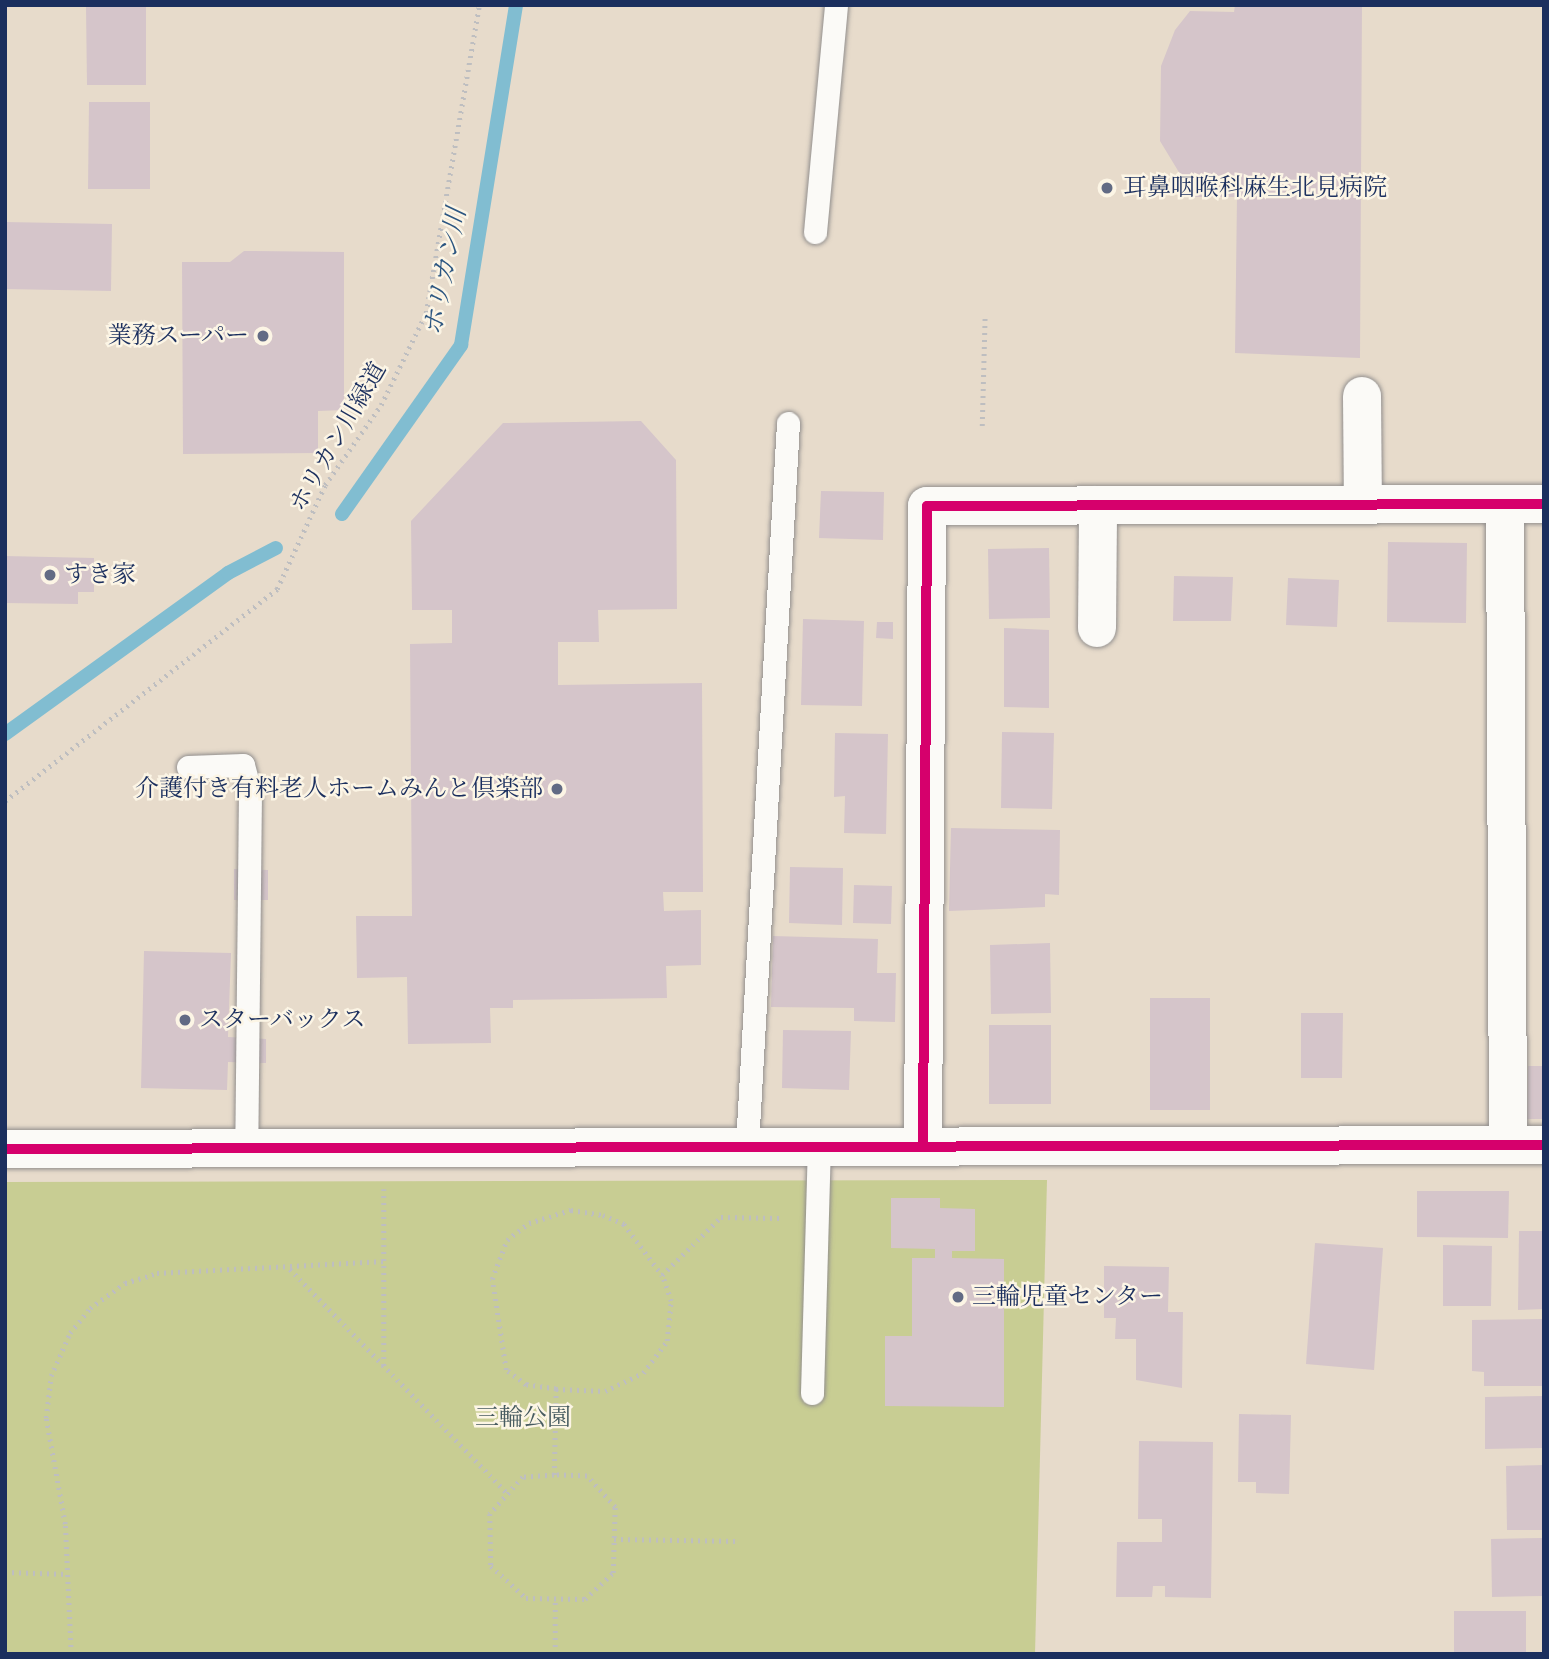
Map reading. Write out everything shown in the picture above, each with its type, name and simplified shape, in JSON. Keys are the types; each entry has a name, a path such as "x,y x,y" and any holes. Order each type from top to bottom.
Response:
{"street":[{"path":"1362,396 1363,504"},
{"path":"5,1149 1526,1145 1505,504"},
{"path":"923,1146 927,506 1544,504"},
{"path":"1097,628 1098,505"}],"lane":[{"path":"815,232 835,5"},
{"path":"747,1145 788,423"},
{"path":"188,767 243,765 250,791 246,1149"},
{"path":"812,1393 819,1145"}],"path":[{"path":"982,426 985,315"},
{"path":"383,1149 384,1368"},
{"path":"571,1210 603,1215 624,1224 662,1275 671,1301 667,1341 643,1373 605,1391 555,1390 526,1385 506,1370 492,1279 507,1240 529,1223 571,1210"},
{"path":"662,1275 721,1217 817,1219"},
{"path":"71,1654 67,1574 46,1418 51,1376 70,1333 90,1308 125,1283 157,1273 385,1261"},
{"path":"290,1268 507,1493"},
{"path":"554,1475 555,1390"},
{"path":"587,1476 615,1507 613,1573 585,1599 526,1598 491,1566 490,1514 507,1493 523,1477 587,1476"},
{"path":"614,1539 740,1541"},
{"path":"5,1572 67,1574"},
{"path":"555,1599 555,1654"}],"green space":[{"name":"三輪公園","path":"1047,1180 1035,1654 5,1654 5,1182"}],"building":[{"path":"1235,5 1362,5 1360,358 1235,353 1237,197 1194,197 1160,141 1161,66 1175,30 1190,11 1234,12"},
{"path":"146,6 146,85 87,85 86,7"},
{"path":"89,102 150,102 150,189 88,189"},
{"path":"5,222 112,224 111,291 5,289"},
{"name":"業務スーパー","path":"244,251 344,252 344,410 318,411 318,453 183,454 182,262 230,262"},
{"name":"介護付き有料老人ホームみんと倶楽部","path":"641,421 676,460 677,609 598,610 599,642 558,642 558,685 702,683 703,892 663,892 664,911 701,910 701,965 666,966 667,998 513,1000 513,1008 490,1008 491,1043 408,1044 407,977 357,978 356,916 412,916 410,644 452,643 452,610 412,610 411,521 503,423"},
{"path":"821,491 884,492 883,540 819,538"},
{"path":"1388,542 1467,543 1466,623 1387,622"},
{"path":"1049,548 1050,618 989,619 988,549"},
{"name":"すき家","path":"5,556 94,558 94,592 78,592 78,604 5,603"},
{"path":"1174,576 1233,577 1231,621 1173,621"},
{"path":"1288,578 1339,580 1337,627 1286,625"},
{"path":"803,619 864,621 862,706 801,705"},
{"path":"877,622 893,622 893,639 876,638"},
{"path":"1004,628 1049,630 1049,708 1004,707"},
{"path":"1002,732 1054,733 1052,809 1001,808"},
{"path":"835,733 888,734 886,834 844,833 845,796 834,797"},
{"path":"951,828 1060,830 1059,895 1045,894 1045,907 949,911"},
{"path":"790,867 843,868 842,925 789,923"},
{"path":"234,869 268,870 268,900 234,900"},
{"path":"854,885 892,886 891,924 853,923"},
{"path":"773,936 878,939 877,973 896,973 895,1022 854,1021 854,1008 771,1007"},
{"path":"1050,943 1051,1013 991,1014 990,945"},
{"name":"スターバックス","path":"144,951 231,953 228,1037 266,1039 266,1063 228,1062 227,1090 141,1088"},
{"path":"1150,998 1210,998 1210,1110 1150,1110"},
{"path":"1301,1013 1343,1013 1342,1078 1301,1078"},
{"path":"989,1025 1051,1025 1051,1104 989,1104"},
{"path":"783,1030 851,1031 849,1090 782,1088"},
{"path":"1528,1066 1544,1066 1544,1119 1527,1119"},
{"path":"1417,1191 1509,1191 1508,1238 1417,1237"},
{"name":"三輪児童センター","path":"891,1198 940,1198 940,1208 975,1209 975,1251 952,1251 952,1258 1004,1259 1004,1407 885,1406 885,1336 912,1336 912,1258 935,1258 935,1249 891,1248"},
{"path":"1519,1231 1544,1231 1544,1309 1518,1310"},
{"path":"1315,1243 1383,1248 1374,1370 1306,1364"},
{"path":"1443,1245 1492,1246 1491,1306 1443,1306"},
{"path":"1104,1266 1169,1267 1168,1312 1183,1312 1182,1388 1136,1380 1136,1339 1115,1339 1116,1318 1104,1318"},
{"path":"1544,1319 1544,1386 1484,1386 1484,1372 1472,1371 1472,1320"},
{"path":"1544,1396 1544,1448 1485,1449 1485,1397"},
{"path":"1239,1414 1291,1415 1289,1494 1256,1493 1256,1482 1238,1482"},
{"path":"1139,1441 1213,1442 1211,1598 1165,1597 1165,1586 1153,1586 1152,1597 1116,1597 1117,1542 1162,1542 1162,1519 1138,1519"},
{"path":"1544,1465 1544,1530 1507,1530 1506,1466"},
{"path":"1542,1538 1543,1596 1492,1597 1491,1539"},
{"path":"1454,1611 1526,1611 1526,1654 1454,1654"}],"waterway":[{"name":"ホリカン川","path":"342,514 461,345 516,5"},
{"name":"ホリカン川","path":"5,734 228,573 276,548"}],"cycle path":[{"path":"923,1146 927,506 1544,504"},
{"path":"5,1149 1544,1145"}],"place":[{"name":"耳鼻咽喉科麻生北見病院","path":"1107,188"},
{"name":"業務スーパー","path":"263,336"},
{"name":"すき家","path":"50,575"},
{"name":"介護付き有料老人ホームみんと倶楽部","path":"557,789"},
{"name":"スターバックス","path":"185,1020"},
{"name":"三輪児童センター","path":"958,1297"}]}
